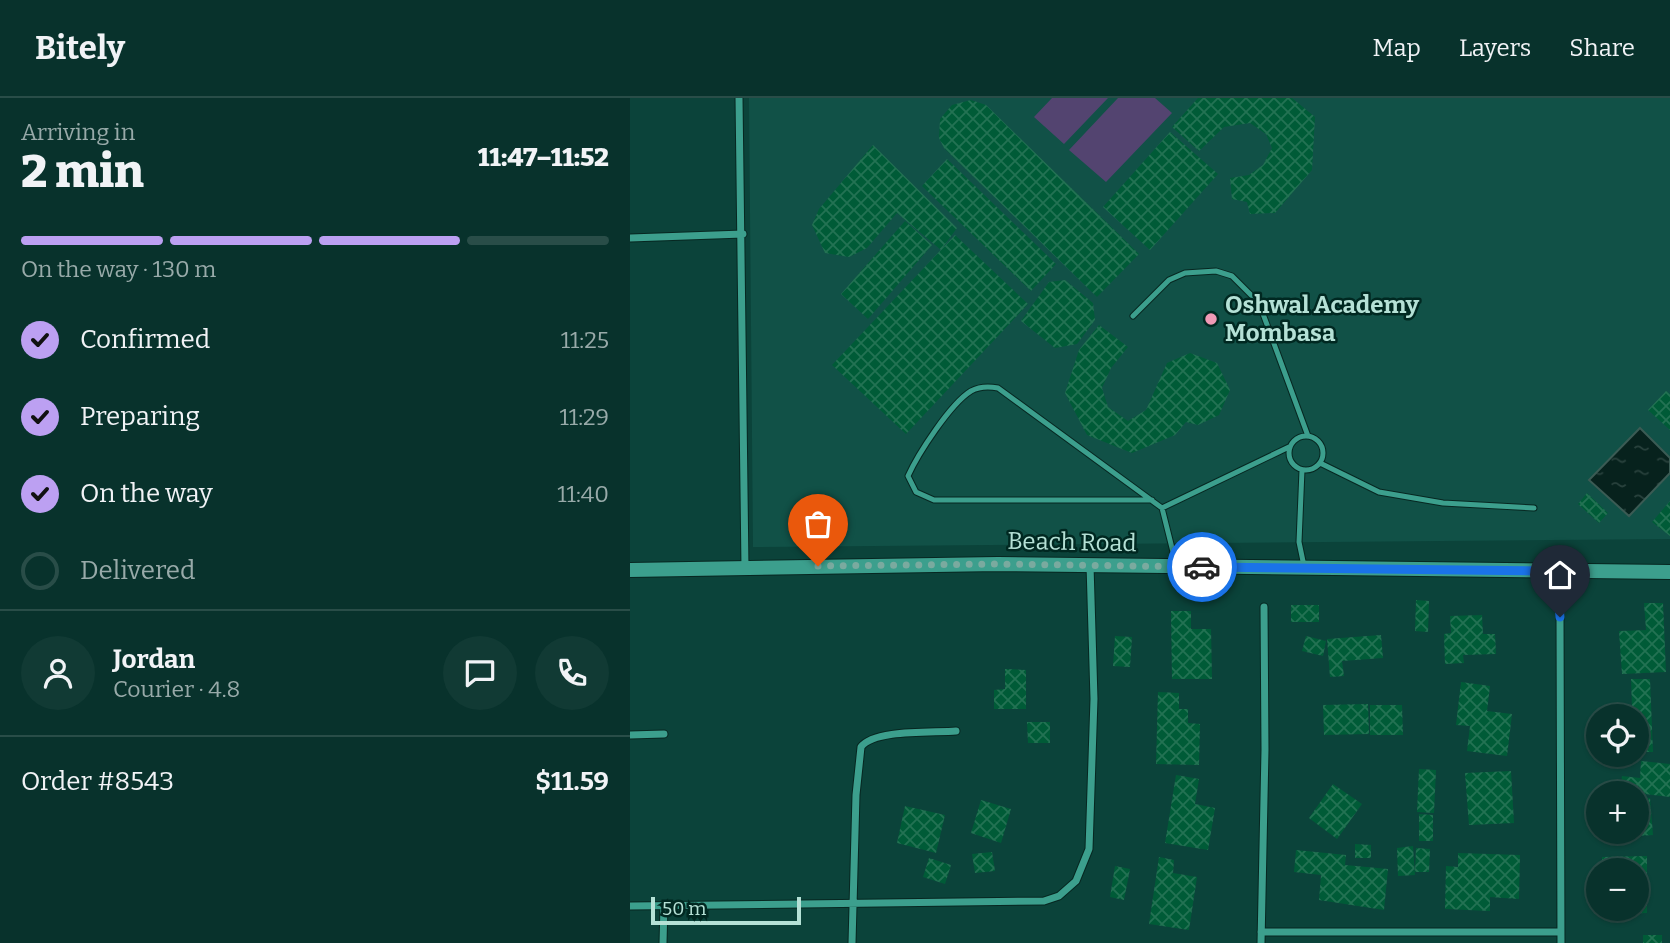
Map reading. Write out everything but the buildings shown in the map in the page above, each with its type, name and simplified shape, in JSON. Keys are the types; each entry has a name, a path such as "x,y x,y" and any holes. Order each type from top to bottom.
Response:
{"main road":[{"name":"Beach Road","path":"630,570 892,564 1304,566 1670,572"}],"street":[{"path":"739,98 743,234 745,569"},
{"path":"630,238 743,234"},
{"path":"630,906 854,901 1044,901 1059,896 1076,881 1089,849 1094,699 1090,565"},
{"path":"1556,571 1560,617 1561,943"},
{"path":"1261,943 1265,750 1264,607"},
{"path":"852,943 856,795 861,747 871,738 883,735 956,731"},
{"path":"630,735 664,734"},
{"path":"663,943 664,905"},
{"path":"1261,932 1561,932"}],"lane":[{"path":"1133,316 1169,280 1177,276 1199,270 1232,276 1259,303 1308,436 1322,446 1320,463 1312,469 1302,470 1289,458 1289,447"},
{"path":"1152,500 934,500 916,492 908,476 920,449 969,392 984,386 998,388 1152,500 1162,508 1177,567"},
{"path":"1162,508 1289,447 1297,438 1308,436"},
{"path":"1320,463 1379,492 1443,503 1534,508"},
{"path":"1302,470 1299,542 1304,566"}],"shaded area":[{"name":"Oshwal Academy Mombasa","path":"749,98 1670,98 1670,539 753,547"},
{"path":"1052,98 1108,98 1064,144 1034,117"},
{"path":"1118,98 1155,98 1172,113 1106,182 1069,150"}],"water":[{"path":"1640,428 1670,458 1670,473 1629,516 1589,480"}],"way so far":[{"path":"818,566 998,564 1202,567"}],"place":[{"name":"Oshwal Academy Mombasa","path":"1211,319"}],"route":[{"path":"1202,567 1304,566 1556,571 1560,617"}]}
